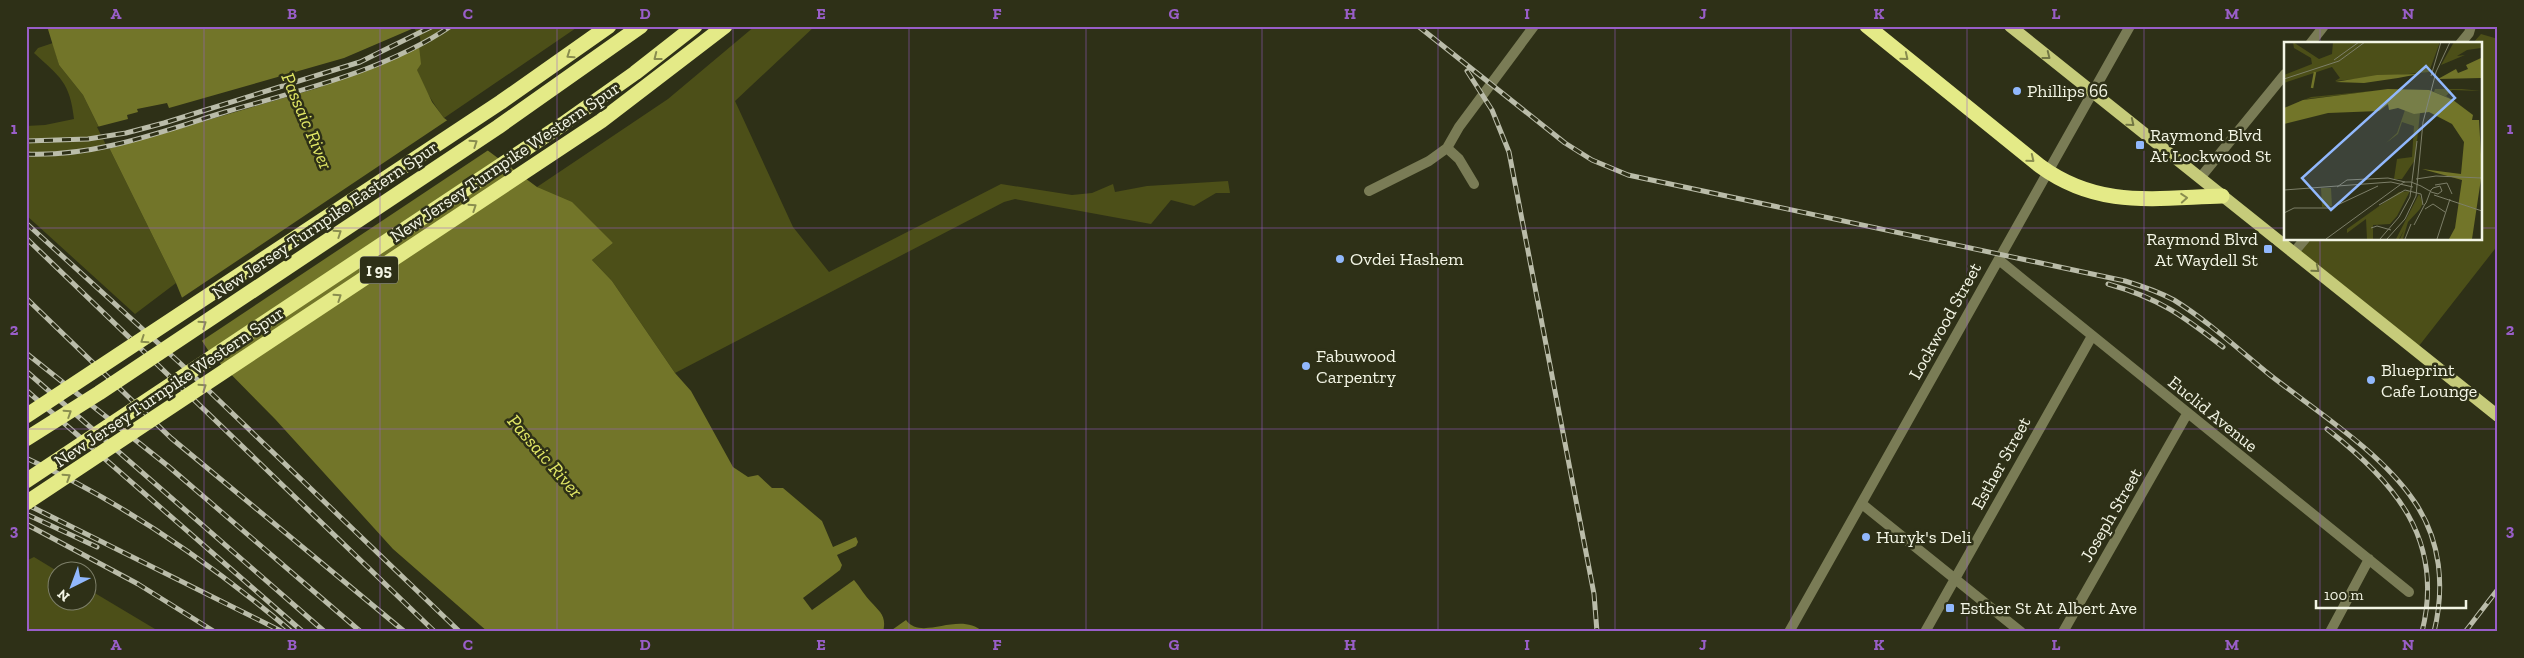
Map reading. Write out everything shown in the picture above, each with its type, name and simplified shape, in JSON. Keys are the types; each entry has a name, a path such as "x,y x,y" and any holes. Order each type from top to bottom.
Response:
{"highway":[{"name":"New Jersey Turnpike Eastern Spur","path":"26,416 507,98 609,26"},
{"name":"New Jersey Turnpike Eastern Spur","path":"26,439 99,393 505,122 641,26"},
{"name":"New Jersey Turnpike Western Spur","path":"26,481 563,124 636,73 695,26"},
{"name":"New Jersey Turnpike Western Spur","path":"26,503 593,126 665,74 725,26"},
{"path":"1867,26 2048,173 2084,190 2120,199 2154,200 2222,196"}],"main road":[{"path":"2010,26 2498,416"}],"street":[{"path":"1369,190 1429,161 1446,148 1459,127 1534,26"},
{"name":"Lockwood Street","path":"1789,632 2130,26"},
{"path":"2312,42 2324,26"},
{"path":"2462,42 2469,33 2471,26"},
{"path":"2200,178 2284,75"},
{"path":"1446,148 1458,159 1474,184"},
{"path":"2294,252 2304,240"},
{"name":"Euclid Avenue","path":"1999,260 2409,592"},
{"name":"Esther Street","path":"1925,632 2092,336"},
{"name":"Joseph Street","path":"2063,632 2187,414"},
{"path":"1862,504 2020,632"},
{"path":"2330,632 2370,559"}],"green space":[{"path":"411,26 579,26 444,118 419,77 416,65 417,45"},
{"path":"755,26 815,26 735,101 793,227 829,272 1001,184 1072,195 1092,193 1113,184 1115,192 1147,186 1228,181 1230,193 1216,193 1194,206 1171,200 1151,224 1015,199 1004,202 675,373 612,281 592,260 613,243 537,187 668,99"},
{"path":"2481,34 2498,39 2498,245 2415,351 2294,250 2303,240 2482,240 2482,42 2474,42"},
{"path":"53,43 59,65 83,95 176,283 135,314 26,215 26,126 45,125 74,119 70,96 62,81 34,53 38,48"},
{"path":"34,557 48,566 48,610 98,610 98,595 160,632 26,632 26,561"}],"water":[{"name":"Passaic River","path":"47,26 411,26 418,37 421,64 417,70 432,102 444,118 537,187 572,202 613,243 592,260 612,281 675,373 691,391 733,467 748,477 758,475 772,488 783,488 822,521 833,547 856,537 858,542 856,546 837,555 842,565 840,570 803,598 812,610 854,580 882,615 884,622 883,632 488,632 393,549 275,419 210,353 196,332 176,283 83,95 59,65"},
{"path":"906,620 913,626 921,628 963,624 973,626 983,632 889,632"}],"pier":[{"path":"414,28 420,37 421,45 318,88 108,149 97,127 128,119 127,115 138,112 137,109 167,103 169,108 344,58"},
{"path":"449,119 490,149 200,342 180,299"}],"railway":[{"path":"26,141 88,139 126,133 164,123 360,62 433,26"},
{"path":"26,154 77,152 127,142 313,87 342,78 399,55 451,26"},
{"path":"1418,26 1565,143 1592,160 1628,175 2125,281 2150,289 2174,300 2211,326 2270,375 2367,450 2401,483 2423,516 2435,548 2440,581 2434,632"},
{"path":"1467,71 1492,110 1509,152 1594,594 1597,632"},
{"path":"26,223 181,364 460,632"},
{"path":"26,238 435,632"},
{"path":"2108,284 2142,295 2170,309 2223,347"},
{"path":"26,298 171,438 405,632"},
{"path":"26,353 168,466 361,632"},
{"path":"26,371 325,632"},
{"path":"26,390 303,632"},
{"path":"2327,429 2374,470 2393,492 2409,516 2420,541 2426,569 2427,599 2422,632"},
{"path":"26,458 97,494 165,536 230,582 292,632"},
{"path":"26,504 283,632"},
{"path":"26,514 97,547"},
{"path":"26,524 138,584 215,632"},
{"path":"2465,632 2498,589"}],"place":[{"name":"Phillips 66","path":"2017,91"},
{"name":"Raymond Blvd At Lockwood St","path":"2140,145"},
{"name":"Raymond Blvd At Waydell St","path":"2268,249"},
{"name":"Ovdei Hashem","path":"1340,259"},
{"name":"Fabuwood Carpentry","path":"1306,366"},
{"name":"Blueprint Cafe Lounge","path":"2371,380"},
{"name":"Huryk's Deli","path":"1866,537"},
{"name":"Esther St At Albert Ave","path":"1950,608"}]}
